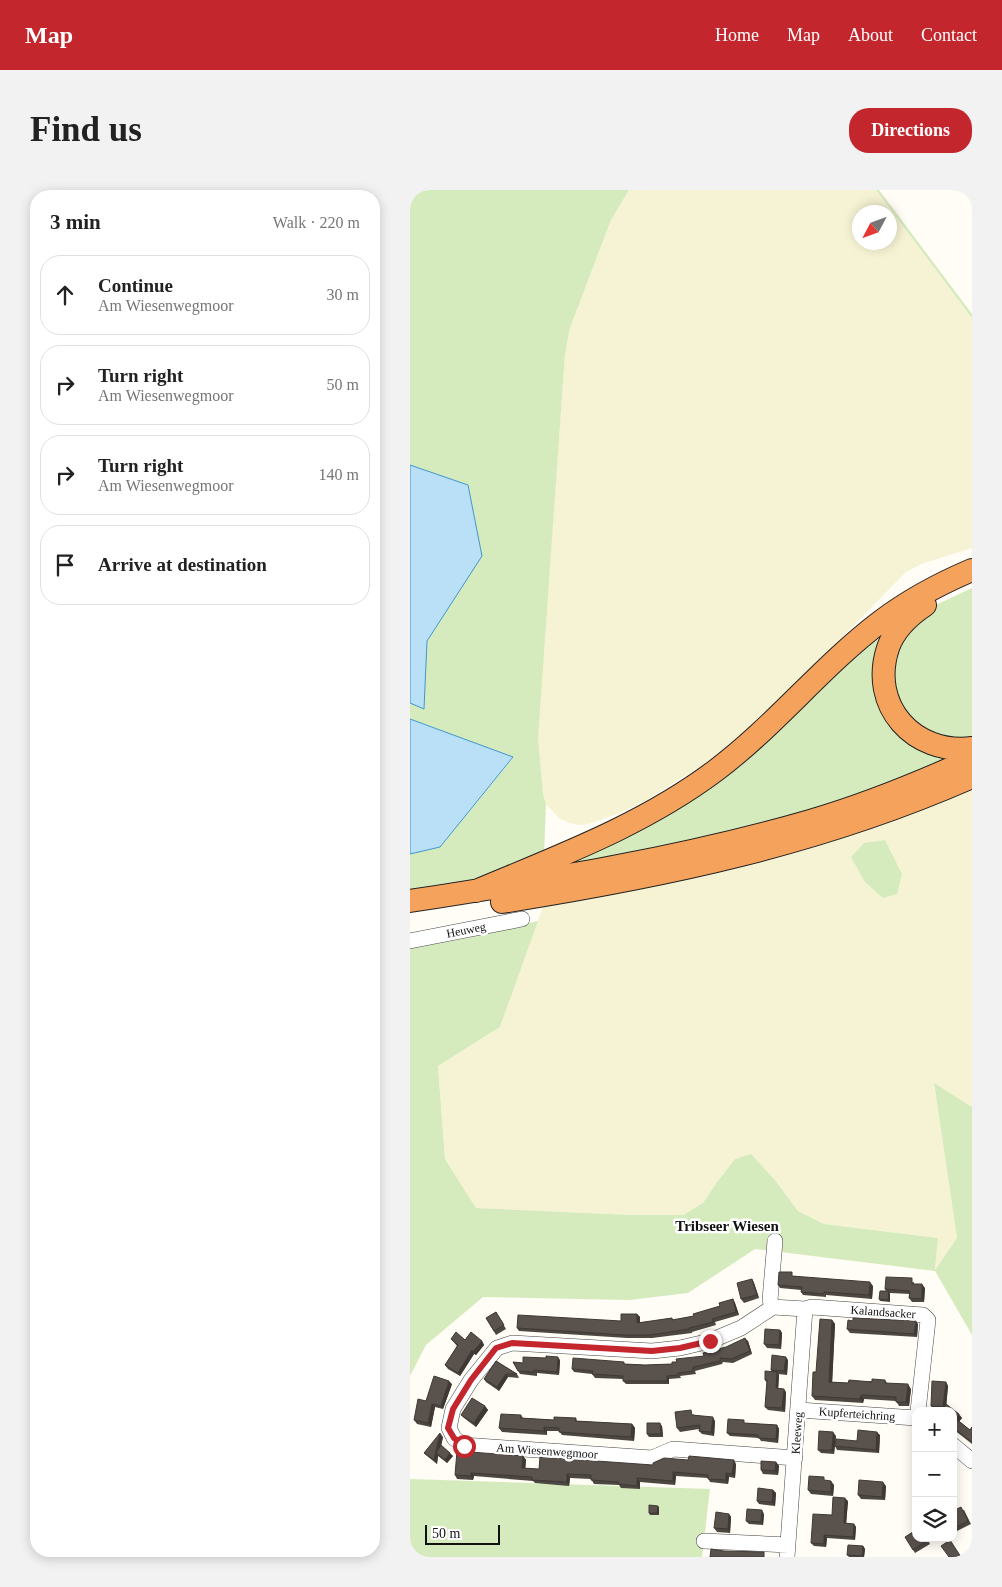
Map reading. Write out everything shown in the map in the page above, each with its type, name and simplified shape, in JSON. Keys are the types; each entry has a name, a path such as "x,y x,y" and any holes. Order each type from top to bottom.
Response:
{"highway":[{"path":"476,891 602,838 673,800 715,771 750,743 879,622 926,591 972,570"},
{"path":"972,586 938,597 911,616 899,629 889,646 885,661 884,678 886,693 893,711 902,724 915,735 929,743 944,748 960,750 972,748"},
{"path":"410,900 476,891 638,863 756,836 860,804 970,774"},
{"path":"410,916 584,889 702,866 761,851 867,819 933,794 970,774"}],"street":[{"name":"Heuweg","path":"410,941 522,919"},
{"path":"775,1241 770,1300 773,1307 805,1309"},
{"name":"Am Wiesenwegmoor","path":"773,1307 741,1328 710,1341 680,1348 652,1351 512,1343 496,1348 471,1380 453,1409 448,1428 454,1438 464,1446 652,1458 673,1449 795,1458"},
{"name":"Kalandsacker","path":"805,1309 812,1307 923,1314 928,1320 918,1407"},
{"name":"Kleeweg","path":"788,1551 805,1309"},
{"name":"Kupferteichring","path":"799,1410 912,1418"},
{"path":"957,1449 972,1461"},
{"path":"704,1541 788,1551"}],"shaded area":[{"path":"629,190 876,190 887,205 852,205 852,250 897,250 897,218 972,318 972,548 921,564 905,573 769,712 706,763 645,801 615,815 579,825 559,818 546,804 543,794 537,738 565,354 570,328 611,220"},
{"path":"972,778 972,1107 934,1084 957,1238 935,1271 938,1238 824,1224 798,1211 775,1180 751,1155 735,1159 703,1203 683,1215 632,1215 476,1208 445,1159 438,1066 500,1027 547,895"}],"green space":[{"path":"410,190 629,190 611,220 570,328 565,354 538,738 543,794 546,804 544,855 476,891 410,901 410,854 440,847 513,758 410,719 410,703 424,709 427,641 482,555 468,485 410,465"},
{"path":"876,190 879,190 890,205 887,205"},
{"path":"897,214 972,314 972,318 897,218"},
{"path":"972,588 972,744 958,746 900,716 891,651 925,610"},
{"path":"919,604 879,688 956,757 822,807 686,843 529,873 619,835"},
{"path":"885,840 902,874 897,894 883,898 865,882 851,857 864,843"},
{"path":"538,921 500,1027 438,1066 445,1159 476,1208 632,1215 683,1215 703,1203 735,1159 751,1154 775,1180 798,1211 824,1224 938,1238 935,1270 957,1238 934,1083 972,1107 972,1335 935,1271 755,1249 688,1293 629,1300 483,1297 426,1345 410,1376 410,949 468,938"},
{"path":"410,1479 710,1489 702,1557 410,1557"}],"water":[{"path":"410,465 468,485 482,556 427,641 424,709 410,703"},
{"path":"410,719 513,757 440,847 410,854"}],"building":[{"path":"779,1272 792,1272 792,1276 870,1282 869,1295 801,1292 802,1287 778,1285"},
{"path":"886,1277 912,1278 912,1284 922,1284 922,1299 909,1298 910,1291 885,1289"},
{"path":"752,1279 757,1295 741,1299 737,1283"},
{"path":"880,1291 889,1291 888,1300 879,1299"},
{"path":"733,1299 736,1312 712,1319 713,1322 689,1329 650,1335 517,1328 518,1315 621,1321 621,1314 637,1314 637,1323 694,1316 693,1314 720,1306 719,1303"},
{"path":"496,1312 504,1325 494,1331 486,1318"},
{"path":"853,1318 916,1321 914,1334 847,1329 848,1320 853,1321"},
{"path":"820,1319 832,1320 829,1382 848,1383 849,1380 872,1382 872,1379 885,1380 885,1383 908,1384 906,1402 896,1402 896,1397 861,1395 860,1399 812,1396"},
{"path":"765,1329 780,1330 779,1345 764,1344"},
{"path":"456,1332 465,1340 471,1332 482,1341 473,1352 472,1350 458,1373 445,1365 458,1345 451,1339"},
{"path":"745,1338 750,1351 731,1359 720,1358 720,1361 693,1367 693,1371 667,1376 667,1381 623,1381 623,1376 592,1374 593,1371 572,1369 573,1358 624,1362 624,1364 672,1364 672,1362 677,1362 676,1359 704,1356 703,1353 726,1347"},
{"path":"772,1355 786,1357 784,1371 771,1370"},
{"path":"546,1356 558,1357 557,1372 518,1371 513,1362 523,1363 523,1357 546,1358"},
{"path":"496,1361 517,1374 506,1374 497,1387 484,1379"},
{"path":"765,1371 777,1372 776,1388 784,1389 782,1408 765,1407 767,1380 765,1380"},
{"path":"434,1376 449,1381 441,1406 432,1404 428,1423 414,1420 418,1399 426,1401"},
{"path":"932,1381 946,1382 943,1407 931,1406"},
{"path":"472,1398 485,1406 474,1423 461,1415"},
{"path":"691,1410 692,1415 713,1417 711,1432 699,1431 700,1425 677,1428 675,1412"},
{"path":"501,1414 521,1415 520,1418 554,1420 554,1417 576,1418 575,1421 632,1424 631,1437 559,1432 559,1428 544,1427 544,1431 499,1428"},
{"path":"728,1419 744,1420 744,1423 777,1425 776,1439 758,1438 758,1435 727,1433"},
{"path":"957,1420 970,1430 972,1427 972,1442 957,1431"},
{"path":"647,1423 660,1423 661,1434 647,1434"},
{"path":"858,1430 877,1432 876,1450 835,1446 836,1439 857,1441"},
{"path":"819,1431 833,1432 832,1450 818,1450"},
{"path":"440,1433 434,1460 424,1453"},
{"path":"441,1445 450,1453 445,1460 436,1453"},
{"path":"457,1451 523,1456 522,1468 539,1469 540,1457 653,1465 653,1463 664,1458 688,1460 689,1456 734,1460 732,1474 726,1473 726,1480 708,1479 708,1475 673,1472 673,1481 637,1478 637,1486 618,1484 619,1482 591,1480 591,1475 567,1474 567,1482 532,1480 532,1477 471,1473 471,1476 455,1475"},
{"path":"761,1461 776,1462 775,1471 761,1470"},
{"path":"809,1476 824,1477 824,1480 831,1481 831,1492 808,1490"},
{"path":"859,1480 883,1482 882,1497 858,1495"},
{"path":"758,1488 773,1490 772,1502 757,1501"},
{"path":"833,1497 845,1498 844,1523 854,1524 853,1537 824,1535 824,1544 811,1543 813,1514 832,1515"},
{"path":"649,1505 658,1506 657,1513 649,1513"},
{"path":"961,1507 968,1521 957,1527 957,1509"},
{"path":"747,1509 762,1510 761,1522 746,1521"},
{"path":"716,1512 729,1514 728,1529 714,1528"},
{"path":"912,1533 912,1542 925,1542 913,1550 905,1537"},
{"path":"947,1542 951,1542 961,1557 949,1557 941,1546"},
{"path":"848,1545 863,1546 862,1556 847,1555"},
{"path":"711,1549 764,1552 764,1557 710,1557"},
{"path":"972,1550 972,1557 961,1557"}],"district":[{"name":"Tribseer Wiesen","path":"727,1226"}],"route":[{"path":"464,1446 454,1438 448,1428 453,1409 471,1380 496,1348 512,1343 652,1351 680,1348 710,1341"}]}
